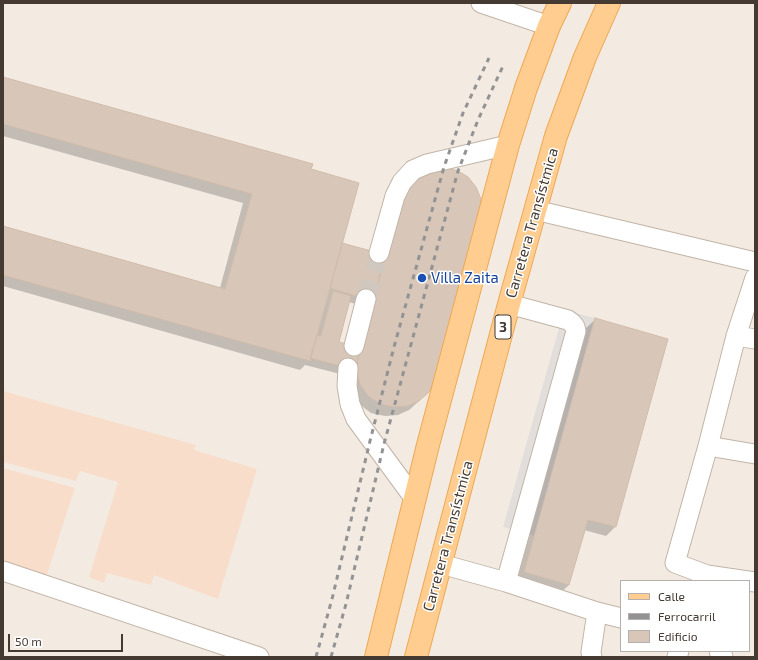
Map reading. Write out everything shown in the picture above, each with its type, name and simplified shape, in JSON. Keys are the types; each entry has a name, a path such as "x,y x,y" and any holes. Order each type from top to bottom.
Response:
{"main road":[{"path":"376,657 414,498 508,145 526,88 549,26 560,3"},
{"name":"Carretera Transístmica","path":"416,657 509,304 556,136 585,57 609,3"}],"street":[{"path":"482,3 549,26"},
{"path":"379,253 395,196 402,182 413,170 427,164 508,145"},
{"path":"535,210 755,262"},
{"path":"741,580 707,575 675,563 708,446 736,336 755,278"},
{"path":"354,346 366,299"},
{"path":"506,582 576,331 575,327 568,320 509,304"},
{"path":"736,336 755,339"},
{"path":"348,368 347,386 350,404 356,419 414,498"},
{"path":"708,446 755,454"},
{"path":"441,564 506,582 597,612 620,618"},
{"path":"3,571 259,657"},
{"path":"592,657 591,652 597,612"}],"shaded area":[{"path":"564,310 595,318 535,536 503,527"},
{"path":"3,391 196,445 194,450 257,469 218,599 154,575 151,585 107,573 104,583 89,577 118,482 80,471 76,481 3,462"},
{"path":"3,468 75,488 46,577 3,563"}],"building":[{"path":"3,77 313,164 311,169 359,183 310,361 3,275 3,226 225,289 252,194 3,124"},
{"name":"Villa Zaita","path":"444,167 458,171 468,177 476,187 481,199 481,216 436,380 429,392 419,401 408,406 394,407 380,404 368,396 360,384 356,370 360,347 402,195 419,173"},
{"path":"342,243 386,255 373,301 330,288"},
{"path":"333,291 351,296 339,342 360,347 356,370 310,358 317,335 321,336"},
{"path":"595,318 668,339 616,527 588,520 569,585 524,572"}],"tunnel":[{"path":"366,299 379,253"}],"railway":[{"path":"316,657 332,599 394,347 444,167 463,113 489,58"},
{"path":"331,657 346,604 384,444 458,171 478,120 503,66"}],"place":[{"name":"Villa Zaita","path":"422,278"}]}
